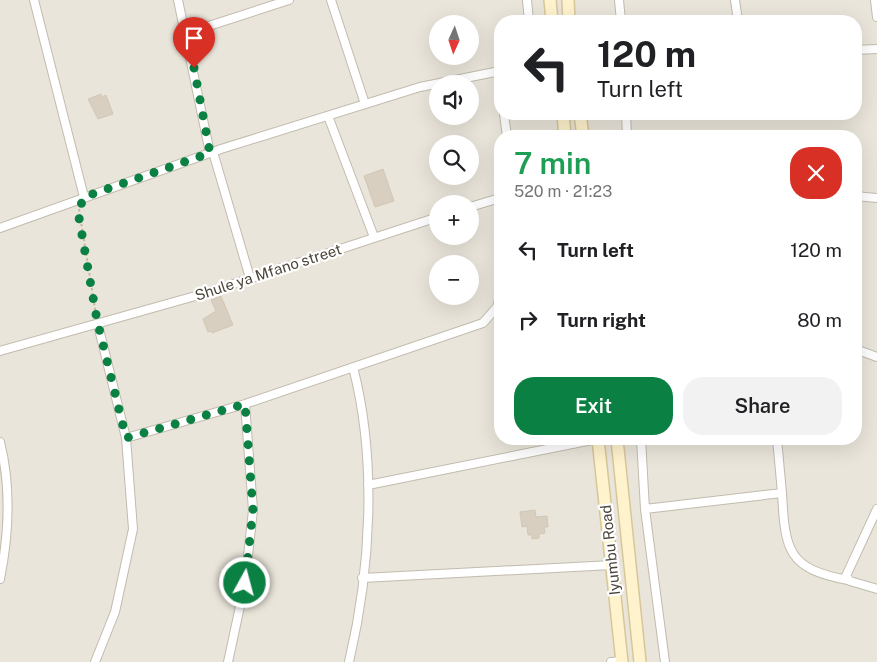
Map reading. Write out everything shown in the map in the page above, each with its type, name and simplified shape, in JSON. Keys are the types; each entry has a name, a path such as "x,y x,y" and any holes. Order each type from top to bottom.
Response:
{"main road":[{"path":"550,0 551,15"},
{"path":"568,0 569,15"},
{"name":"Iyumbu Road","path":"598,445 612,565 618,662"},
{"name":"Iyumbu Road","path":"618,445 640,662"}],"street":[{"path":"34,0 84,197"},
{"path":"178,0 187,33 212,152 250,278"},
{"path":"187,33 288,0"},
{"path":"331,0 365,104"},
{"path":"527,0 528,15"},
{"path":"619,0 620,15"},
{"path":"735,0 737,15"},
{"path":"875,0 877,17"},
{"path":"862,50 877,49"},
{"path":"0,228 212,152 420,87 494,72"},
{"path":"328,116 374,237"},
{"path":"862,197 877,198"},
{"path":"479,204 494,200"},
{"name":"Shule ya Mfano street","path":"0,351 98,325 429,220"},
{"path":"126,438 245,404 482,323 494,310"},
{"path":"95,662 115,612 133,529 126,438 98,325"},
{"path":"862,352 877,357"},
{"path":"349,662 358,625 367,536 368,485 362,404 353,367"},
{"path":"228,662 245,583 253,510 245,404"},
{"path":"0,442 8,504 5,556 0,579"},
{"path":"368,485 567,445"},
{"path":"642,445 645,509 665,662"},
{"path":"778,445 784,526 795,556 802,565 812,571 877,589"},
{"path":"645,509 782,493"},
{"path":"848,580 846,575 877,509"},
{"path":"362,578 612,565"}],"path":[{"path":"84,197 78,212 98,325"}],"shaded area":[{"path":"0,0 877,0 877,662 0,662"}],"building":[{"path":"101,94 102,97 106,95 113,114 98,119 88,99"},
{"path":"383,169 394,201 375,207 364,176"},
{"path":"221,296 233,325 212,333 211,331 208,332 203,319 216,311 211,300"},
{"path":"535,510 536,517 547,516 548,527 544,527 545,533 539,534 539,538 532,539 532,535 528,535 527,526 522,527 520,512"}],"route":[{"path":"194,68 210,153 84,197 78,212 98,325 126,438 245,404 253,510 245,583"}]}
